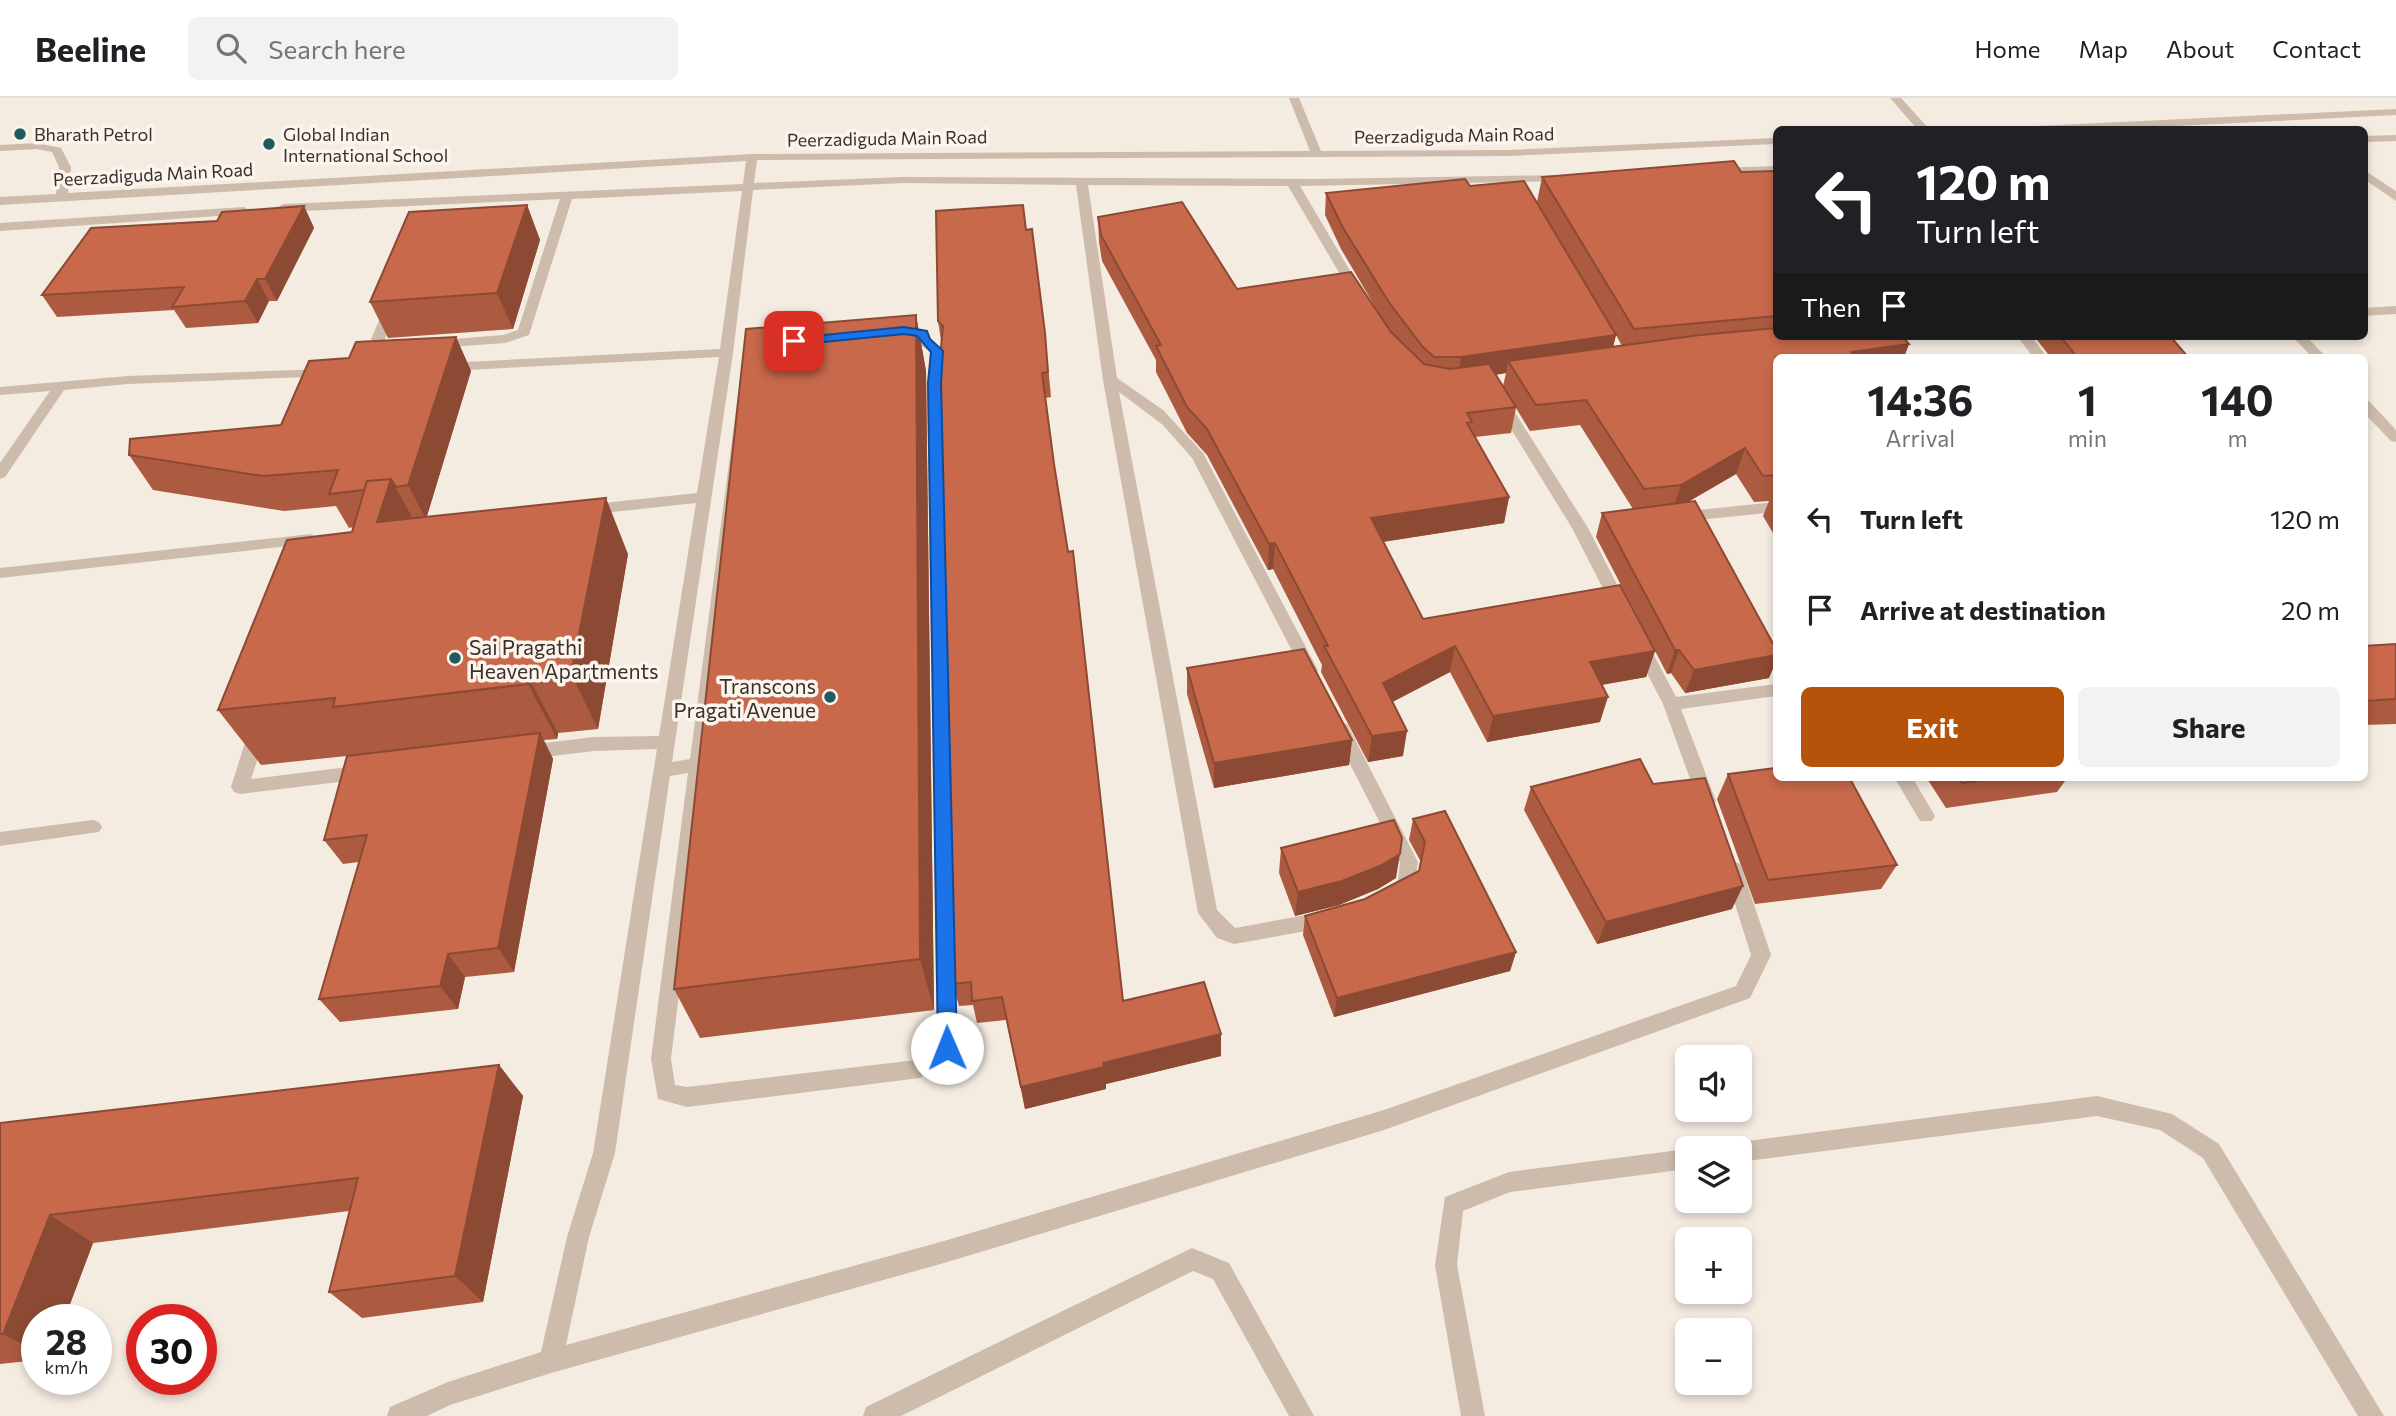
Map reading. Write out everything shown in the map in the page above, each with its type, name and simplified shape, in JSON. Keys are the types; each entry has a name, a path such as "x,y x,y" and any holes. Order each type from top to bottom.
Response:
{"street":[{"path":"1293,98 1317,155"},
{"path":"1895,98 1921,126"},
{"path":"2104,126 2396,113"},
{"path":"2368,139 2396,138"},
{"name":"Peerzadiguda Main Road","path":"0,201 752,157 1076,153 1509,153 1773,141"},
{"path":"0,148 37,146 57,150 65,167 62,197"},
{"path":"551,1361 578,1237 604,1153 726,353 752,157"},
{"path":"1708,172 1773,169"},
{"path":"2368,176 2396,197"},
{"path":"267,209 904,180 1517,185 1572,178"},
{"path":"1081,180 1110,380 1208,913 1224,932 1234,936 1342,915"},
{"path":"1293,183 1363,303"},
{"path":"397,291 378,339 389,348 505,339 524,332 567,195"},
{"path":"424,221 432,201"},
{"name":"Peerzadiguda Main Road","path":"0,227 254,210"},
{"path":"2368,312 2396,310"},
{"path":"904,330 922,334 924,341 937,351 934,383 947,1048 920,1069 687,1097 665,1093 661,1059 698,765 750,357 766,344 904,330"},
{"path":"2027,340 2038,354"},
{"path":"2303,340 2316,354"},
{"path":"438,367 726,353"},
{"path":"0,391 343,372"},
{"path":"1110,380 1165,417 1198,456 1321,690"},
{"path":"0,474 60,386"},
{"path":"1496,394 1586,528 1631,628 1671,704 1714,821"},
{"path":"2368,408 2396,438"},
{"path":"567,512 704,497"},
{"path":"1658,520 1773,507"},
{"path":"0,573 334,537"},
{"path":"1671,704 1773,690"},
{"path":"265,709 240,787 376,771"},
{"path":"1334,715 1409,862 1406,884 1388,899 1376,903"},
{"path":"512,754 594,744 667,742"},
{"path":"663,770 698,765"},
{"path":"1905,781 1926,816"},
{"path":"0,839 93,827"},
{"path":"399,1416 448,1395 551,1361 944,1252 1384,1120 1743,992 1761,955 1729,860"},
{"path":"1752,1150 2098,1106 2165,1121 2211,1151 2372,1416"},
{"path":"1473,1416 1446,1265 1453,1205 1509,1182 1675,1161"},
{"path":"875,1416 1192,1259 1222,1270 1302,1416"}],"building":[{"path":"1734,161 1741,172 1773,171 1773,316 1634,329 1542,177"},
{"path":"1465,179 1470,186 1524,181 1616,335 1461,357 1434,357 1422,346 1388,301 1342,226 1326,193"},
{"path":"1182,202 1237,289 1351,272 1391,332 1424,364 1450,369 1489,364 1516,407 1467,413 1472,422 1467,423 1509,497 1371,518 1423,619 1620,585 1655,651 1590,662 1608,697 1493,716 1455,646 1383,683 1407,731 1372,736 1324,646 1328,646 1275,543 1269,544 1207,429 1187,407 1156,346 1161,345 1101,235 1098,217"},
{"path":"527,205 497,293 370,302 409,212"},
{"path":"1023,205 1026,230 1032,229 1045,333 1048,372 1042,373 1054,464 1068,552 1073,551 1123,1001 1204,982 1221,1034 1103,1063 1104,1067 1021,1087 1002,997 972,1001 971,982 953,984 940,358 943,326 938,321 936,211"},
{"path":"304,206 265,279 257,279 245,301 172,307 184,287 42,295 91,228 217,221 222,212"},
{"name":"Transcons Pragati Avenue","path":"916,315 920,959 674,989 746,329"},
{"path":"1773,328 1773,340 1906,340 1909,344 1851,352 1852,354 1773,354 1773,475 1763,476 1745,448 1681,485 1644,489 1586,400 1536,405 1508,361 1700,335"},
{"path":"456,337 408,485 396,487 391,479 367,481 364,490 329,494 338,470 263,476 129,455 130,439 281,425 309,361 349,358 356,342"},
{"path":"2063,340 2173,340 2185,354 2075,354"},
{"path":"391,479 377,522 606,498 571,674 529,678 528,684 333,707 335,698 218,710 287,540 352,532 367,481"},
{"path":"1695,501 1773,644 1773,656 1694,670 1679,650 1675,650 1602,513"},
{"path":"2396,644 2396,699 2368,701 2368,646"},
{"path":"1304,649 1352,740 1214,763 1187,668"},
{"path":"540,733 498,948 448,954 440,986 319,999 367,835 324,840 347,756"},
{"path":"1640,759 1653,784 1705,778 1743,886 1606,922 1531,787"},
{"path":"1773,768 1773,781 1851,781 1897,865 1768,880 1728,774"},
{"path":"1445,811 1516,952 1337,998 1305,916 1365,899 1419,871 1425,842 1413,819"},
{"path":"1394,820 1402,838 1400,854 1382,865 1342,881 1298,892 1281,848"},
{"path":"499,1065 455,1276 329,1292 358,1178 50,1215 3,1334 0,1334 0,1123"}],"place":[{"name":"Bharath Petrol","path":"20,134"},
{"name":"Global Indian International School","path":"269,144"},
{"name":"Sai Pragathi Heaven Apartments","path":"455,658"},
{"name":"Transcons Pragati Avenue","path":"830,697"}],"route":[{"path":"794,341 904,330 922,334 924,341 937,351 934,383 947,1048"}]}
